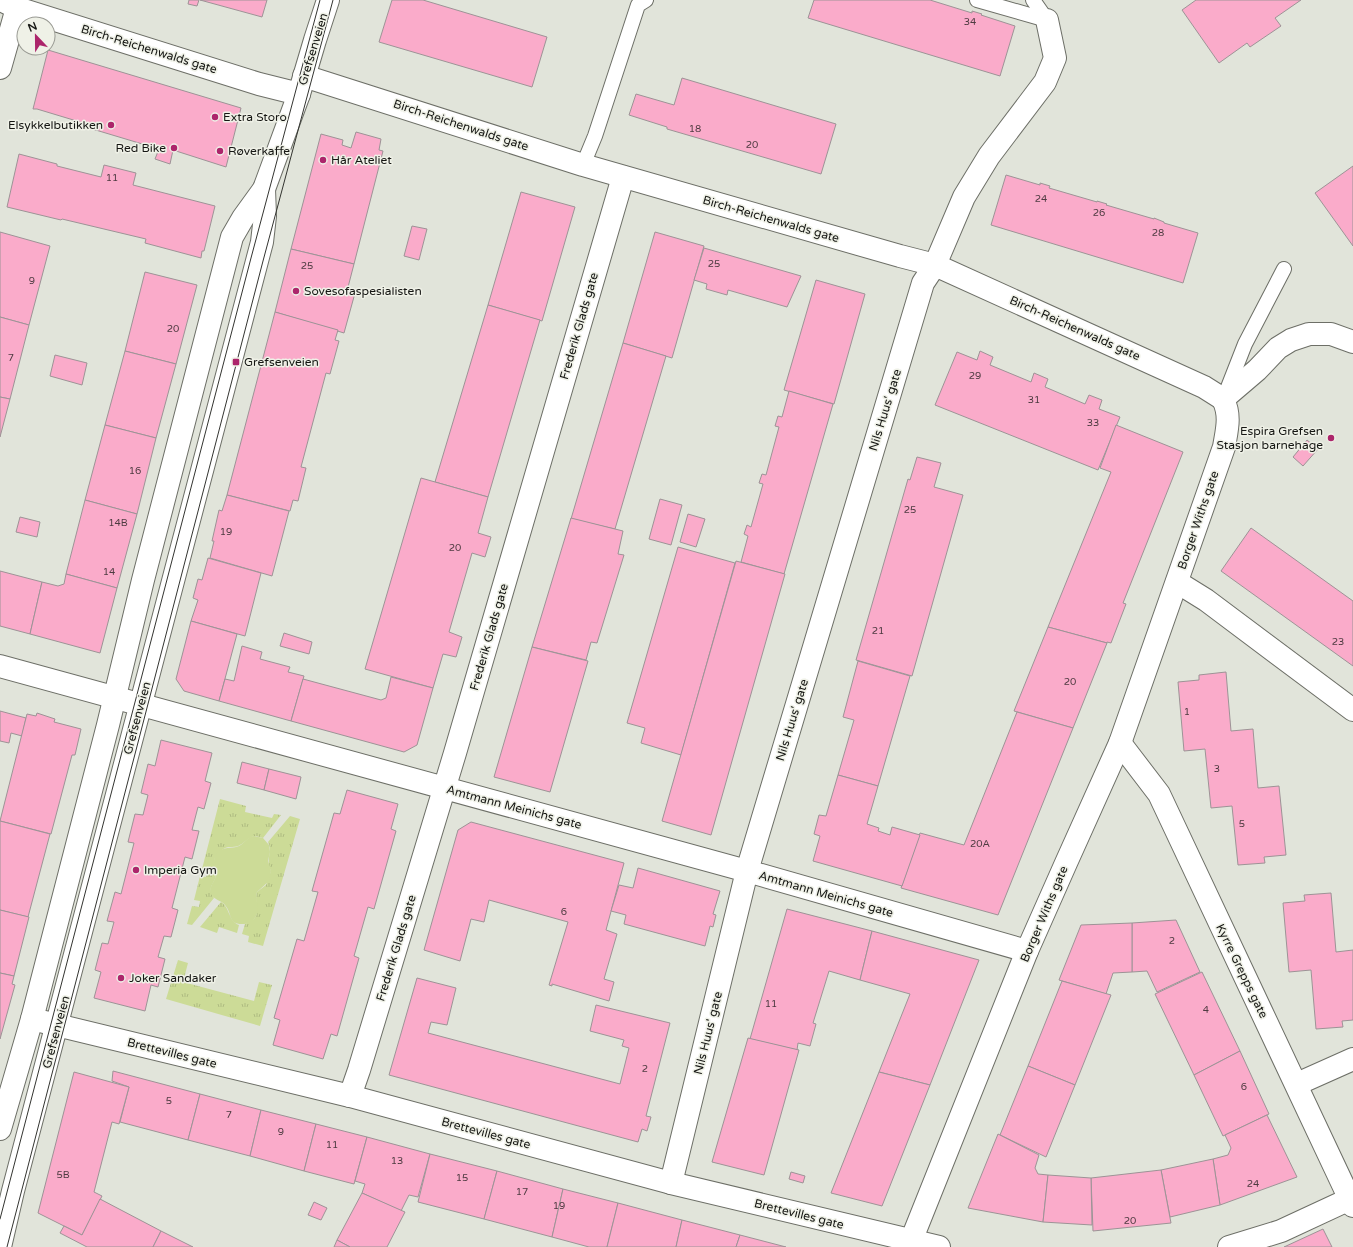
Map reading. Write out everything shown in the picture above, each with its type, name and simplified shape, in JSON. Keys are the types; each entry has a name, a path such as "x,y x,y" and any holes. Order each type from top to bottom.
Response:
{"street":[{"name":"Grefsenveien","path":"0,1128 7,1083 32,1019 115,697 143,580 232,237 243,218 264,189 302,85 328,0"},
{"name":"Birch-Reichenwalds gate","path":"9,4 251,81 302,85 935,265 1204,387 1223,399"},
{"path":"0,68 9,4"},
{"name":"Nils Huus' gate","path":"671,1183 747,872 923,283 935,265 964,197 989,156 1045,82 1055,58 1047,20"},
{"name":"Frederik Glads gate","path":"350,1096 445,788 623,177"},
{"name":"Grefsenveien","path":"0,1247 13,1191 58,1026 262,242 265,216 264,189"},
{"path":"1223,399 1257,370 1278,348 1291,340 1309,334 1331,334 1353,342"},
{"name":"Borger Withs gate","path":"911,1244 1027,951 1120,743 1224,447 1229,423 1228,408 1223,399"},
{"name":"Borger Withs gate","path":"1177,582 1206,600 1353,710"},
{"name":"Amtmann Meinichs gate","path":"0,666 445,788 1027,951"},
{"name":"Kyrre Grepps gate","path":"1120,743 1159,794 1297,1084 1351,1202"},
{"name":"Brettevilles gate","path":"32,1019 350,1096 671,1183 911,1244 939,1247"},
{"path":"1297,1084 1353,1059"},
{"path":"1229,1247 1281,1231 1351,1202"}],"lane":[{"path":"583,165 638,5 646,0"},
{"path":"977,0 1047,20"},
{"path":"1033,0 1047,20"},
{"path":"1223,399 1245,344 1284,268"}],"green space":[{"path":"220,799 246,806 245,812 272,818 274,814 281,815 263,838 255,836 250,837 238,846 225,848 215,857 216,874 211,888 214,898 192,925 187,924 192,906 199,907 200,901 194,900 200,876 206,877 208,871 202,869"},
{"path":"290,816 300,819 263,946 248,942 249,936 242,934 245,924 255,918 257,914 257,892 266,885 271,871 269,867 270,849 268,842"},
{"path":"254,836 263,838 269,845 270,852 268,861 271,871 269,881 257,892 258,910 256,916 250,923 239,924 233,921 225,905 214,898 211,894 211,886 216,874 214,858 215,855 222,849 239,846"},
{"path":"221,902 226,907 235,923 239,925 237,933 219,927 217,933 200,927"},
{"path":"178,960 188,963 183,982 254,1001 259,982 272,985 260,1026 166,999"}],"building":[{"path":"189,0 199,0 197,6 188,4"},
{"path":"200,0 267,0 262,17"},
{"path":"392,0 423,0 547,37 532,87 379,42"},
{"path":"814,0 930,0 972,13 972,11 982,14 981,15 1015,26 1000,76 808,18"},
{"path":"1196,0 1301,0 1275,18 1281,26 1250,47 1247,43 1219,63 1182,10"},
{"path":"56,52 241,108 226,167 173,150 170,164 155,159 159,149 89,128 90,125 33,109 46,56 56,56"},
{"path":"682,78 836,124 821,174 667,129 667,127 629,115 636,94 674,105"},
{"path":"356,132 381,139 379,150 383,151 354,264 291,249 321,134 343,140 342,145 351,148"},
{"path":"19,154 57,164 57,166 101,177 104,165 136,173 133,185 215,206 201,258 145,243 146,239 7,207"},
{"path":"1353,166 1353,246 1315,193"},
{"path":"1006,175 1040,185 1040,183 1050,186 1049,188 1154,218 1164,223 1198,233 1183,283 991,225"},
{"path":"521,192 575,207 542,321 488,305"},
{"path":"412,226 427,229 419,260 404,256"},
{"path":"0,232 50,246 29,325 0,317"},
{"path":"655,232 704,246 672,358 623,343"},
{"path":"704,248 801,276 787,307 728,290 727,295 706,289 707,284 694,280"},
{"path":"291,249 354,264 347,291 355,293 344,333 275,312"},
{"path":"145,272 197,285 176,364 125,351"},
{"path":"816,280 865,294 834,404 784,390"},
{"path":"488,305 540,320 488,497 435,482"},
{"path":"275,312 338,330 335,340 339,341 330,374 326,373 301,467 306,468 298,501 293,500 290,511 227,495"},
{"path":"0,317 29,325 10,399 0,397"},
{"path":"623,343 666,356 615,529 571,519"},
{"path":"125,351 176,364 156,438 105,425"},
{"path":"980,351 993,357 990,365 1031,382 1034,373 1048,379 1045,387 1085,404 1089,395 1102,400 1099,409 1120,417 1098,470 935,405 957,352 977,360"},
{"path":"55,355 87,363 82,385 50,376"},
{"path":"789,391 833,404 784,574 741,562 748,536 744,534 747,525 751,527 763,484 759,483 762,474 766,475 779,427 775,426 778,416 782,417"},
{"path":"0,397 10,399 0,437"},
{"path":"105,425 156,438 137,514 85,500"},
{"path":"1116,425 1183,452 1123,603 1126,604 1111,643 1107,643 1048,627 1111,472 1100,468"},
{"path":"1307,440 1318,449 1303,466 1293,457"},
{"path":"917,457 941,463 934,487 963,495 912,676 856,660 908,479 910,480"},
{"path":"421,478 488,497 478,533 491,537 485,557 472,553 449,632 462,637 456,657 443,654 433,688 365,669"},
{"path":"227,495 289,511 272,576 210,558 219,510 222,511"},
{"path":"660,499 682,505 671,545 649,539"},
{"path":"85,500 137,514 117,588 66,574"},
{"path":"688,514 705,519 696,547 680,542"},
{"path":"20,517 40,522 37,537 16,532"},
{"path":"571,518 623,531 618,554 624,555 597,643 591,642 586,660 532,647"},
{"path":"1251,528 1353,601 1353,666 1221,571"},
{"path":"678,547 735,563 681,755 641,743 645,728 627,723"},
{"path":"208,558 261,573 245,636 191,621 198,600 193,598 198,579 202,580"},
{"path":"736,561 785,574 711,835 662,821"},
{"path":"0,571 42,582 30,634 0,626"},
{"path":"66,574 117,588 100,653 30,634 42,582 58,586 64,584"},
{"path":"191,621 237,634 219,701 184,691 176,679"},
{"path":"1048,627 1107,643 1073,728 1014,711"},
{"path":"284,633 312,642 309,654 280,646"},
{"path":"242,646 262,652 260,659 290,667 288,672 304,676 291,721 219,701 225,679 234,681"},
{"path":"532,647 588,661 550,792 494,777"},
{"path":"858,661 910,676 878,786 838,775 854,720 843,717"},
{"path":"1226,672 1231,731 1253,729 1258,788 1279,786 1286,855 1264,857 1265,863 1238,865 1232,806 1211,808 1205,749 1184,751 1178,682 1199,680 1199,675"},
{"path":"391,677 433,688 417,745 404,752 291,721 303,679 381,700 386,698"},
{"path":"0,711 26,718 22,736 11,733 9,743 0,741"},
{"path":"1017,712 1073,728 998,915 901,888 920,833 964,845"},
{"path":"37,713 55,719 54,722 81,729 75,755 72,755 51,834 0,821 27,714 36,716"},
{"path":"161,740 212,753 205,781 211,783 204,809 198,807 192,830 199,831 192,859 185,857 172,908 178,910 171,937 164,936 158,957 165,959 158,987 151,985 145,1011 94,998 101,972 95,970 102,943 108,944 114,922 107,921 115,892 121,894 134,843 128,842 135,814 143,815 148,795 141,793 148,764 155,766"},
{"path":"242,762 269,769 264,790 237,783"},
{"path":"269,769 301,777 296,799 264,790"},
{"path":"838,775 878,786 867,824 879,828 878,831 890,835 892,827 920,835 902,886 813,861 820,836 814,834 819,815 826,816"},
{"path":"347,790 398,804 391,829 396,831 374,909 368,907 354,956 359,958 337,1036 331,1034 323,1059 273,1045 280,1020 274,1018 297,939 304,941 318,892 312,891 334,813 340,814"},
{"path":"0,821 50,834 28,917 0,910"},
{"path":"471,822 624,863 606,930 617,934 604,979 614,982 609,1001 552,984 552,986 549,985 568,922 489,900 484,922 471,919 460,961 424,950 458,830"},
{"path":"638,868 720,891 713,914 716,915 713,927 710,926 705,946 624,924 626,915 611,911 619,885 633,888"},
{"path":"1331,893 1336,952 1353,950 1353,1020 1342,1021 1343,1027 1316,1029 1311,970 1289,972 1283,903 1305,901 1304,895"},
{"path":"787,909 872,931 860,980 829,971 813,1023 816,1024 810,1046 798,1043 797,1050 750,1039"},
{"path":"0,910 29,917 14,976 0,973"},
{"path":"1176,920 1200,972 1157,992 1147,971 1132,972 1132,923"},
{"path":"1132,923 1132,972 1113,973 1106,994 1059,980 1081,925"},
{"path":"872,931 979,960 930,1085 879,1072 910,994 860,980"},
{"path":"1202,972 1240,1051 1194,1075 1155,994"},
{"path":"0,973 14,976 12,984 15,985 0,1039"},
{"path":"417,978 456,988 447,1025 431,1022 428,1033 620,1084 629,1048 622,1046 624,1040 590,1031 596,1005 670,1023 646,1116 651,1117 647,1131 642,1129 638,1142 389,1075"},
{"path":"1062,981 1111,995 1075,1085 1028,1066"},
{"path":"748,1038 799,1050 764,1175 712,1162"},
{"path":"1240,1051 1269,1114 1223,1136 1194,1075"},
{"path":"1028,1066 1075,1085 1046,1157 1000,1135"},
{"path":"113,1071 200,1094 188,1140 120,1122 129,1087 112,1081"},
{"path":"74,1072 129,1087 119,1124 112,1122 94,1192 102,1196 82,1235 38,1213"},
{"path":"879,1072 930,1085 882,1206 831,1193"},
{"path":"200,1094 261,1110 250,1156 188,1140"},
{"path":"261,1110 316,1124 304,1171 250,1156"},
{"path":"1267,1115 1297,1177 1220,1205 1213,1159 1228,1155 1231,1148 1225,1135"},
{"path":"316,1124 367,1137 354,1184 304,1171"},
{"path":"998,1134 1039,1155 1035,1168 1038,1174 1048,1175 1043,1222 968,1208"},
{"path":"367,1137 430,1154 418,1197 409,1195 401,1211 362,1193 365,1184 355,1181"},
{"path":"430,1154 497,1171 484,1219 418,1202"},
{"path":"1213,1159 1220,1205 1170,1217 1161,1170"},
{"path":"1161,1170 1171,1223 1093,1231 1091,1178"},
{"path":"497,1171 563,1189 552,1237 484,1219"},
{"path":"791,1172 805,1176 803,1183 789,1179"},
{"path":"1048,1175 1091,1178 1092,1225 1043,1222"},
{"path":"563,1189 618,1203 607,1247 589,1247 552,1237"},
{"path":"362,1193 405,1212 387,1247 350,1247 337,1240"},
{"path":"100,1199 161,1231 153,1247 87,1247 60,1233 64,1226 82,1235"},
{"path":"314,1202 327,1208 321,1220 308,1215"},
{"path":"618,1203 682,1220 676,1247 607,1247"},
{"path":"682,1220 740,1235 736,1247 676,1247"},
{"path":"1323,1229 1332,1247 1284,1247"},
{"path":"161,1231 193,1247 153,1247"},
{"path":"740,1235 786,1247 736,1247"},
{"path":"337,1240 350,1247 334,1247"}],"tram line":[{"path":"0,1219 251,258 320,0"},
{"path":"7,1247 263,261 333,0"}],"place":[{"name":"Extra Storo","path":"215,117"},
{"name":"Elsykkelbutikken","path":"111,125"},
{"name":"Red Bike","path":"174,148"},
{"name":"Røverkaffe","path":"220,151"},
{"name":"Hår Ateliet","path":"323,160"},
{"name":"Sovesofaspesialisten","path":"296,291"},
{"name":"Grefsenveien","path":"236,362"},
{"name":"Espira Grefsen Stasjon barnehage","path":"1331,438"},
{"name":"Imperia Gym","path":"136,870"},
{"name":"Joker Sandaker","path":"121,978"}]}
